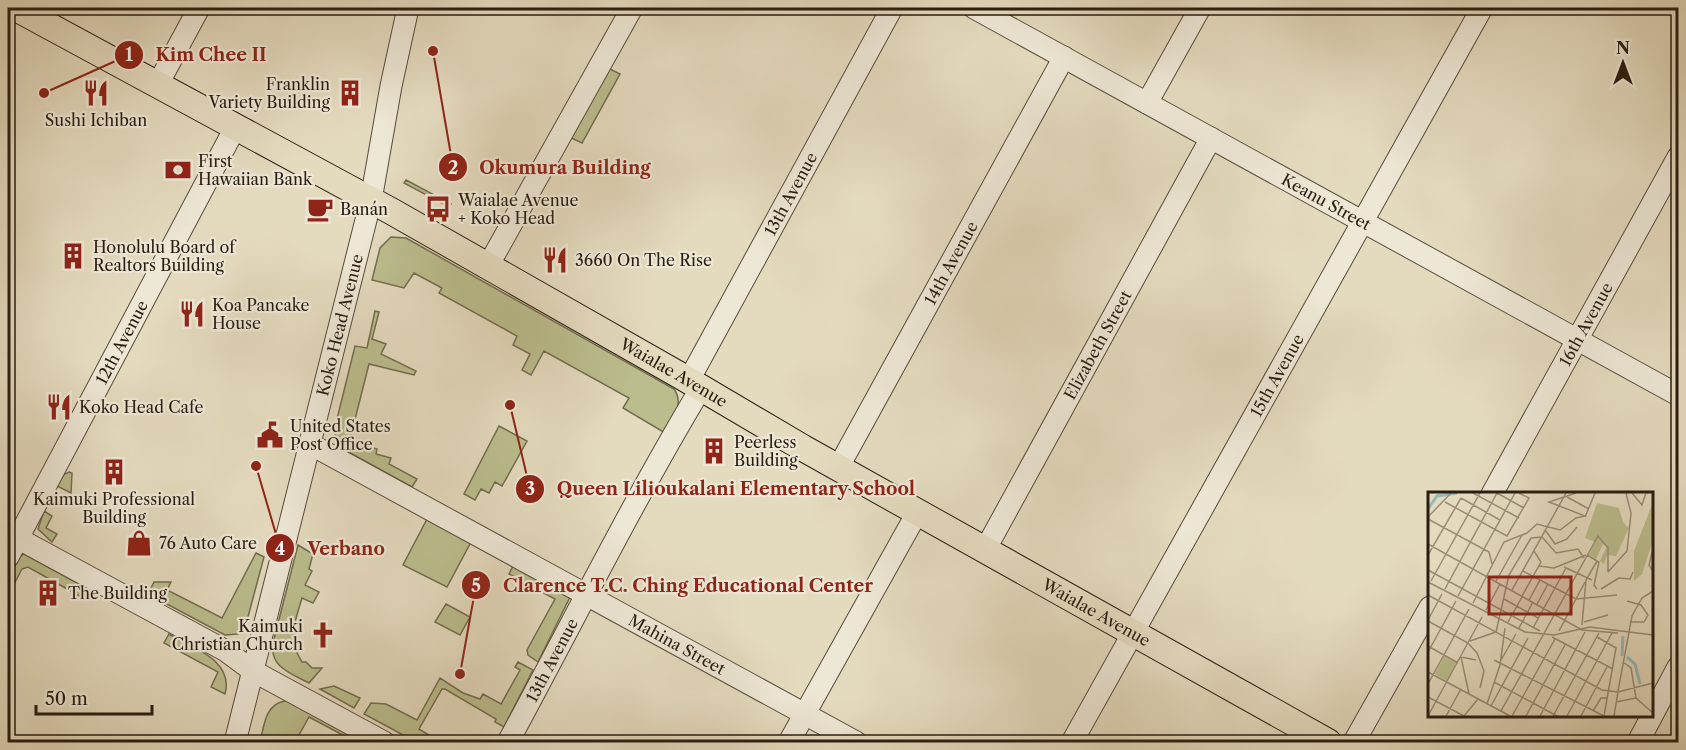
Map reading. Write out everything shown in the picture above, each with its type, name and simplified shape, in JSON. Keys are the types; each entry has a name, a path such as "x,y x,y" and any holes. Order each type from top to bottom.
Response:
{"main road":[{"name":"Waialae Avenue","path":"16,8 371,200 917,513 1328,742"}],"street":[{"path":"158,84 199,8"},
{"name":"Koko Head Avenue","path":"235,742 371,200 391,86 408,8"},
{"path":"488,266 632,8"},
{"name":"13th Avenue","path":"508,742 892,8"},
{"name":"Keanu Street","path":"974,8 1678,395"},
{"path":"1147,103 1200,8"},
{"name":"15th Avenue","path":"1072,742 1482,8"},
{"name":"14th Avenue","path":"838,468 1064,57"},
{"name":"12th Avenue","path":"11,542 236,126"},
{"name":"Elizabeth Street","path":"985,550 1211,138"},
{"name":"16th Avenue","path":"1493,492 1678,157"},
{"name":"Mahina Street","path":"310,444 856,742"},
{"path":"789,742 917,513"},
{"path":"11,542 226,651 253,671 384,742"},
{"path":"1354,742 1428,611"},
{"path":"1653,714 1678,668"},
{"path":"1638,742 1652,717"}],"green space":[{"path":"608,68 620,74 582,143 569,137"},
{"path":"406,180 451,204 449,207 404,183"},
{"path":"391,237 406,238 674,389 678,406 665,433 623,408 629,398 544,351 531,375 522,370 530,354 513,345 517,336 439,293 442,288 414,273 404,288 372,280 380,248"},
{"path":"375,311 379,312 372,339 386,344 381,354 416,371 414,375 369,364 351,435 353,436 352,442 377,449 376,454 391,458 389,464 417,479 412,487 343,449 335,438 335,427 355,346 367,348"},
{"path":"499,426 527,441 502,486 495,482 489,493 481,489 475,500 464,494"},
{"path":"72,473 71,493 57,486 63,475"},
{"path":"44,511 52,516 46,528 57,534 52,542 38,529"},
{"path":"427,519 471,542 447,587 403,565"},
{"path":"298,545 313,554 309,569 312,571 305,585 319,592 313,603 302,598 293,631 297,653 302,662 306,662 312,668 322,668 309,683 283,669 278,664 273,651 273,643"},
{"path":"256,553 264,557 245,628 238,634 225,635 148,594 154,582 171,582 167,590 222,618"},
{"path":"24,554 90,590 85,599 28,567 22,569 12,588 8,586 16,559"},
{"path":"515,562 570,597 538,662 528,655 527,650 555,599 509,574"},
{"path":"446,604 470,617 460,635 435,622"},
{"path":"169,634 200,650 218,664 226,682 225,694 211,687 218,672 164,643"},
{"path":"518,662 533,670 504,727 495,722 496,719 445,689 442,689 419,729 432,737 429,742 416,742 364,714 371,703 386,704 417,720 440,678 463,693 480,699 483,694 501,704 520,670 515,667"},
{"path":"334,686 360,698 354,708 320,689"},
{"path":"290,701 371,742 356,742 309,717 295,742 260,742 269,711 273,706"}],"place":[{"name":"Okumura Building","path":"433,51"},
{"name":"Kim Chee II","path":"44,93"},
{"name":"Sushi Ichiban","path":"96,93"},
{"name":"Franklin Variety Building","path":"350,93"},
{"name":"First Hawaiian Bank","path":"178,170"},
{"name":"Banán","path":"320,209"},
{"name":"Waialae Avenue + Koko Head","path":"438,209"},
{"name":"Honolulu Board of Realtors Building","path":"73,256"},
{"name":"3660 On The Rise","path":"555,260"},
{"name":"Koa Pancake House","path":"192,314"},
{"name":"Queen Lilioukalani Elementary School","path":"510,405"},
{"name":"Koko Head Cafe","path":"59,407"},
{"name":"United States Post Office","path":"270,435"},
{"name":"Peerless Building","path":"714,451"},
{"name":"Verbano","path":"256,466"},
{"name":"Kaimuki Professional Building","path":"114,472"},
{"name":"76 Auto Care","path":"139,543"},
{"name":"The Building","path":"48,593"},
{"name":"Kaimuki Christian Church","path":"323,635"},
{"name":"Clarence T.C. Ching Educational Center","path":"460,674"}]}
